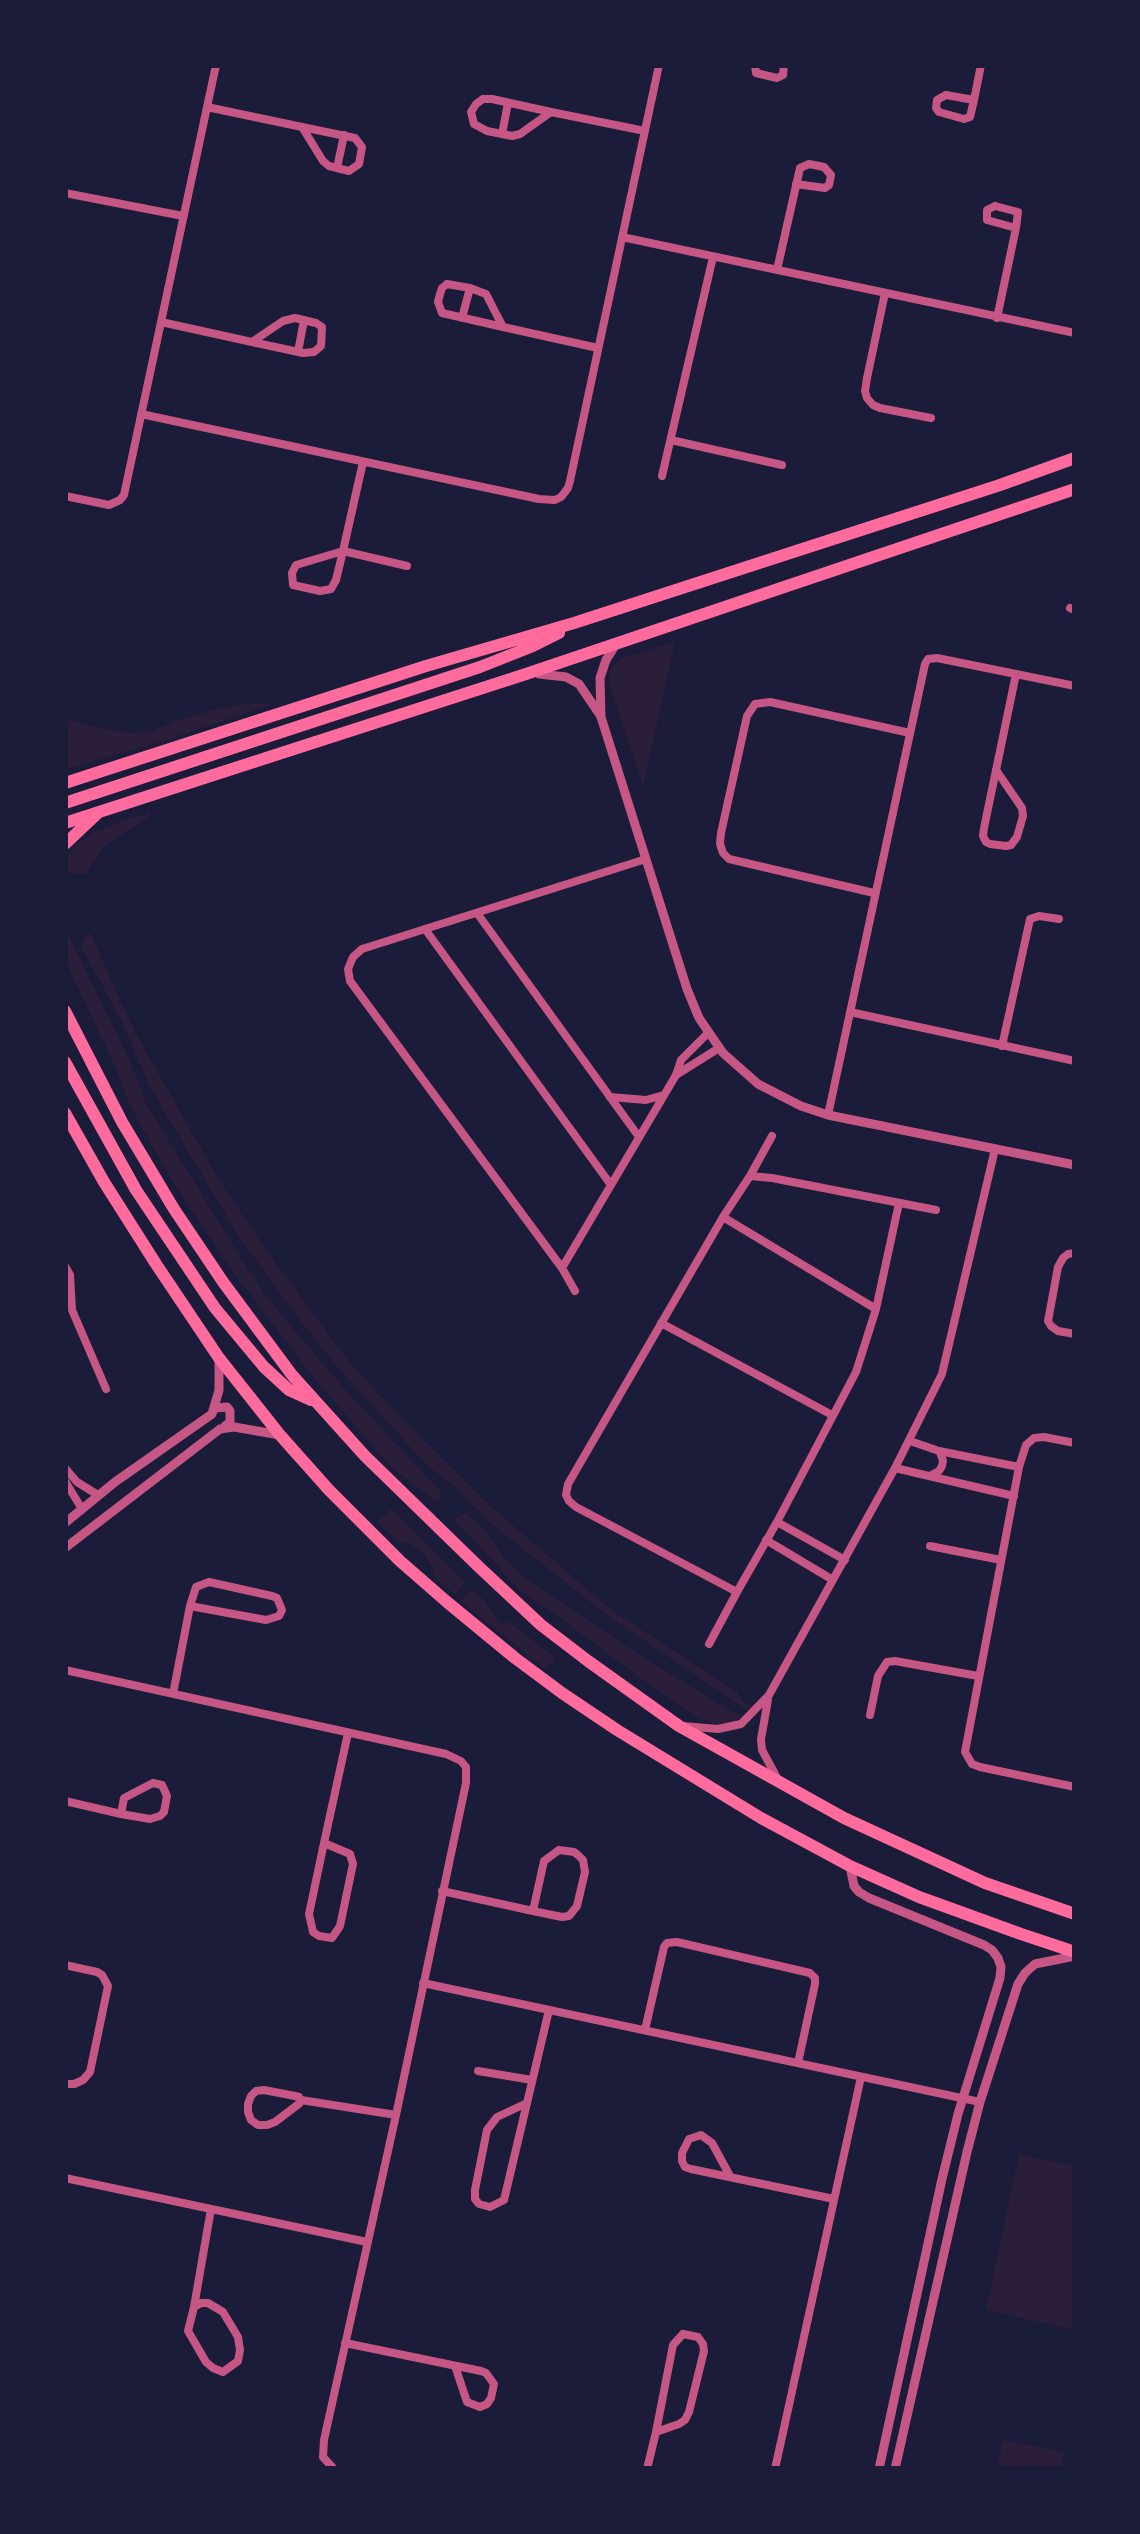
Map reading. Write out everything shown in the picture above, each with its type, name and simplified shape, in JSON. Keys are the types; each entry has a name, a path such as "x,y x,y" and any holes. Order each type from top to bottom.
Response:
{"highway":[{"path":"65,783 426,666 574,623 1075,458"},
{"path":"65,823 526,674 1075,489"},
{"path":"65,803 480,666 533,646 574,623"},
{"path":"65,774 102,771"},
{"path":"65,844 100,811"},
{"path":"65,1011 122,1122 174,1210 268,1344 365,1456 541,1625 679,1726 844,1818 1030,1900 1075,1914"},
{"path":"65,1062 136,1190 215,1308 264,1367 290,1390 314,1400"},
{"path":"65,1113 145,1248 220,1358 280,1436 400,1561 514,1658 658,1756 850,1866 919,1897 1075,1954"}],"street":[{"path":"65,496 109,504 120,500 125,489 216,65"},
{"path":"141,414 539,499 561,498 570,481 659,65"},
{"path":"755,65 756,73 777,78 784,75 784,65"},
{"path":"974,100 943,96 937,100 936,108 941,114 968,118 971,113 974,100 982,65"},
{"path":"551,112 512,136 478,127 471,119 476,104 484,99 508,103 645,131"},
{"path":"502,134 508,103"},
{"path":"207,107 344,135 360,142 363,153 356,168 350,171 329,166 302,127"},
{"path":"337,168 344,135"},
{"path":"776,270 796,184 800,168 824,167 831,175 825,188 796,184"},
{"path":"65,193 183,216"},
{"path":"998,318 1016,228"},
{"path":"622,237 1075,333"},
{"path":"662,476 714,257"},
{"path":"503,326 486,294 448,284 442,288 442,313 598,348"},
{"path":"462,318 470,288"},
{"path":"885,293 867,378 867,398 872,406 931,418"},
{"path":"160,322 252,342 298,352 314,352 321,346 322,328 316,323 286,319 252,342"},
{"path":"298,352 304,320"},
{"path":"671,440 782,465"},
{"path":"363,462 343,551 336,580 331,588 320,592 294,585 292,573 296,565 343,551 407,566"},
{"path":"601,717 600,678 616,643"},
{"path":"828,1115 922,672 928,660 937,658 1075,686"},
{"path":"526,674 566,676 579,684 601,717 688,989 708,1033 735,1066 758,1084 828,1115 1075,1166"},
{"path":"996,770 1022,808 1017,837 1006,846 990,844 984,836 996,770 1016,674"},
{"path":"874,893 729,860 723,854 721,833 739,749 750,709 762,702 910,733"},
{"path":"576,1291 350,980 348,968 352,957 362,949 646,859"},
{"path":"477,913 640,1137"},
{"path":"1002,1046 1030,920 1039,916 1060,920"},
{"path":"425,929 611,1185"},
{"path":"850,1012 1075,1062"},
{"path":"562,1268 684,1056 708,1033"},
{"path":"676,1075 719,1048"},
{"path":"610,1097 646,1100 664,1094"},
{"path":"737,1592 576,1507 566,1495 568,1484 772,1136"},
{"path":"780,1783 765,1758 760,1740 770,1696 910,1441 942,1374 995,1149"},
{"path":"750,1176 936,1210"},
{"path":"709,1644 856,1372 876,1310 899,1204"},
{"path":"723,1217 876,1310"},
{"path":"1075,1253 1063,1258 1058,1267 1048,1321 1058,1330 1075,1334"},
{"path":"65,1266 70,1275 72,1310 106,1389"},
{"path":"661,1323 832,1414"},
{"path":"65,1523 98,1495 208,1418 216,1408 220,1358"},
{"path":"65,1548 230,1422 230,1411 216,1408"},
{"path":"223,1428 234,1426 280,1436"},
{"path":"1075,1444 1044,1438 1034,1438 1026,1444 965,1743 968,1758 980,1767 1075,1787"},
{"path":"910,1441 940,1452 1019,1468"},
{"path":"930,1476 940,1471 940,1452"},
{"path":"65,1468 77,1482 98,1495"},
{"path":"895,1468 1014,1496"},
{"path":"65,1480 82,1509"},
{"path":"777,1522 844,1560"},
{"path":"766,1540 834,1580"},
{"path":"930,1546 1002,1560"},
{"path":"172,1694 190,1606 196,1587 209,1582 272,1596 278,1598 282,1610 279,1616 266,1620 190,1606"},
{"path":"870,1716 878,1676 887,1662 978,1676"},
{"path":"65,1670 446,1754 466,1767 466,1783 396,2115 324,2440 323,2458 334,2469"},
{"path":"679,1726 718,1728 741,1724 770,1696"},
{"path":"324,1843 350,1854 353,1864 340,1926 332,1938 313,1932 310,1914 324,1843 348,1733"},
{"path":"65,1802 121,1814 154,1819 164,1812 166,1790 158,1783 143,1787 124,1798 121,1814"},
{"path":"442,1891 533,1911 562,1917 574,1912 585,1872 582,1860 574,1852 559,1850 544,1861 533,1911"},
{"path":"850,1866 854,1886 868,1898 992,1950 998,1958 1000,1978 963,2099 879,2469"},
{"path":"644,2030 664,1948 667,1943 677,1942 810,1973 816,1984 798,2063"},
{"path":"895,2469 980,2102 1022,1977 1036,1964 1075,1954"},
{"path":"65,1965 97,1972 108,1986 90,2072 83,2080 65,2084"},
{"path":"423,1983 980,2102"},
{"path":"527,2103 497,2117 487,2130 475,2190 479,2204 490,2208 504,2200 527,2103 548,2010"},
{"path":"478,2071 532,2080"},
{"path":"774,2469 861,2077"},
{"path":"301,2100 298,2107 267,2125 251,2120 248,2112 251,2096 264,2090 396,2115"},
{"path":"730,2176 712,2142 701,2136 689,2139 682,2154 685,2167 834,2199"},
{"path":"65,2178 367,2242"},
{"path":"194,2307 201,2303 216,2307 236,2331 240,2355 236,2364 224,2372 206,2362 188,2328 211,2209"},
{"path":"908,2330 924,2342"},
{"path":"647,2469 673,2345 683,2334 691,2334 698,2337 704,2351 688,2417 656,2432"},
{"path":"346,2343 481,2371 492,2379 494,2391 487,2404 480,2407 468,2402 454,2366"}],"shaded area":[{"path":"675,642 643,786 609,684 610,673 622,658"},
{"path":"249,703 273,704 65,769 65,720 126,733 150,732 175,721"},
{"path":"149,812 151,816 104,846 86,875 65,872 65,859 81,841 99,830"},
{"path":"65,928 133,1068 146,1104 243,1261 269,1300 340,1384 441,1492 438,1502 394,1470 314,1378 230,1268 174,1184 129,1104 65,960"},
{"path":"90,933 135,1032 219,1180 346,1358 495,1510 614,1612 736,1691 743,1702 751,1705 749,1711 608,1616 488,1521 413,1450 336,1365 239,1237 151,1089 124,1026 81,946"},
{"path":"391,1509 465,1582 455,1595 436,1579 424,1554 396,1540 377,1522"},
{"path":"467,1513 527,1579 741,1717 718,1725 698,1718 523,1593 453,1519"},
{"path":"472,1589 496,1619 511,1623 555,1658 546,1669 460,1601"},
{"path":"1019,2154 1075,2166 1075,2330 986,2310"},
{"path":"1003,2440 1064,2452 1061,2469 997,2469"}]}
